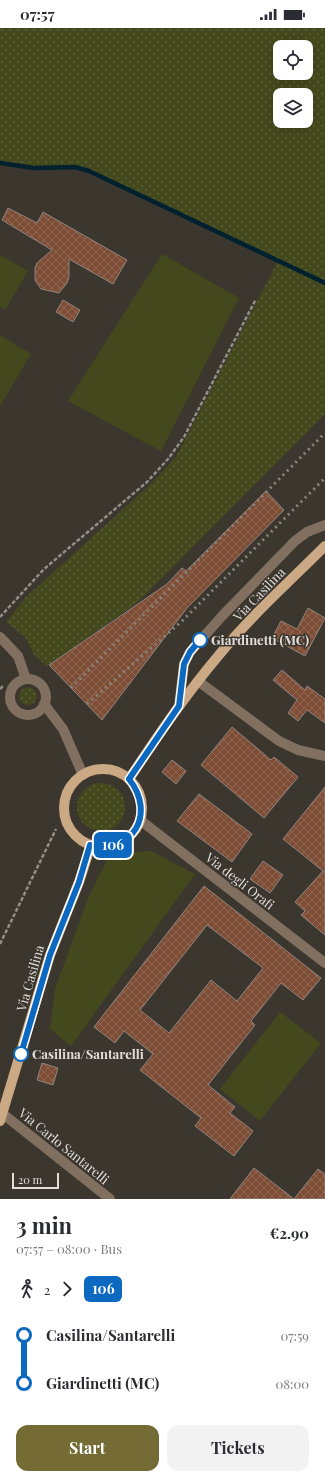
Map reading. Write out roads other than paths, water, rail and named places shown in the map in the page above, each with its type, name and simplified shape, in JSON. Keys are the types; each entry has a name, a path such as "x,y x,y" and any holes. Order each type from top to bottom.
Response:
{"main road":[{"name":"Via Casilina","path":"129,779 198,681 247,623 325,546"},
{"path":"108,769 122,774 129,779 141,798 142,810 140,820 134,831 119,843 107,846 90,845 73,833 65,814 65,801 74,782 83,774 94,770 108,769"},
{"name":"Via Casilina","path":"1,1117 50,955 79,882 90,845"}],"street":[{"path":"179,706 184,664 190,652 223,615 295,542 307,532 325,525"},
{"path":"0,637 18,656 26,679"},
{"path":"26,679 36,680 44,688 46,693 44,704 39,711 31,714 24,714 15,709 11,702 11,692 15,684 26,679"},
{"path":"198,681 279,742 298,750 325,756"},
{"path":"44,704 63,729 83,774"},
{"name":"Via degli Orafi","path":"140,820 325,963"},
{"name":"Via Carlo Santarelli","path":"1,1117 110,1199"}],"waterway":[{"path":"0,163 34,168 75,167 89,171 325,283"}],"railway":[{"path":"71,688 325,433"},
{"path":"87,704 181,622 325,478"}],"place":[{"name":"Giardinetti (MC)","path":"200,640"},
{"name":"Casilina/Santarelli","path":"21,1054"}]}
